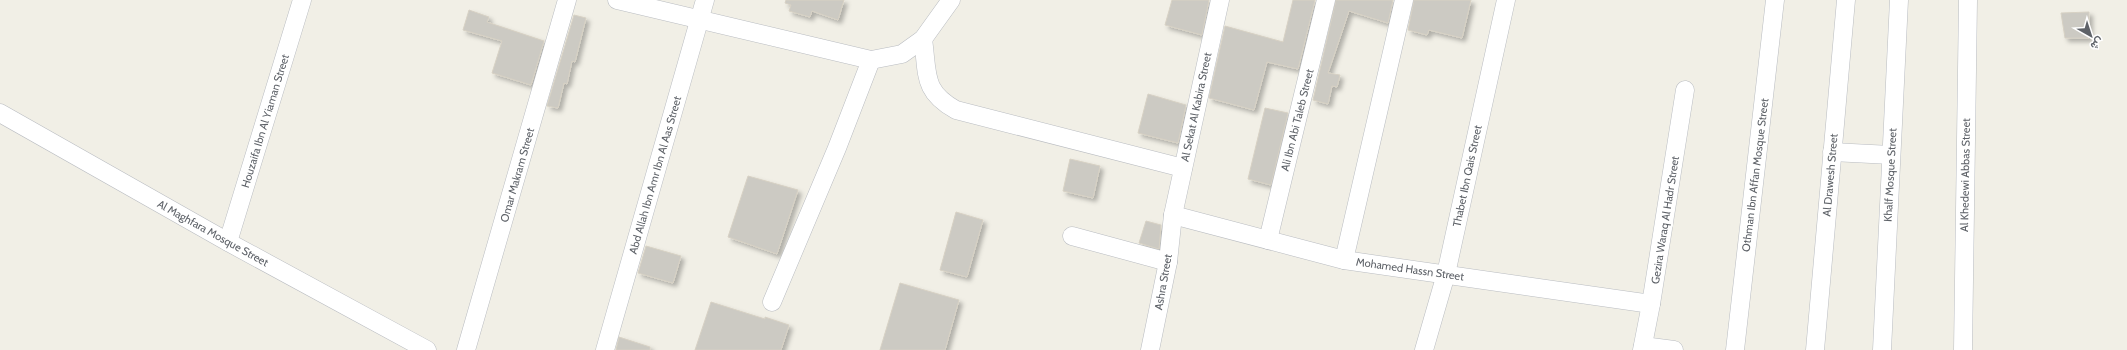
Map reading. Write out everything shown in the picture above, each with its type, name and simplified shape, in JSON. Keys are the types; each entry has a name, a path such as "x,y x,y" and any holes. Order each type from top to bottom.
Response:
{"street":[{"name":"Houzaifa Ibn Al Yiaman Street","path":"228,242 302,0"},
{"name":"Omar Makram Street","path":"466,350 567,0"},
{"path":"617,0 871,60 902,54 923,39 951,0"},
{"name":"Abd Allah Ibn Amr Ibn Al Aas Street","path":"605,350 705,0"},
{"name":"Al Sekat Al Kabira Street","path":"1173,214 1220,0"},
{"name":"Ali Ibn Abi Taleb Street","path":"1268,240 1326,0"},
{"path":"1344,260 1404,0"},
{"name":"Thabet Ibn Qais Street","path":"1424,350 1446,274 1506,0"},
{"name":"Othman Ibn Affan Mosque Street","path":"1735,350 1775,0"},
{"name":"Al Drawesh Street","path":"1815,350 1846,0"},
{"name":"Khalf Mosque Street","path":"1882,350 1899,0"},
{"name":"Al Khedewi Abbas Street","path":"1963,350 1968,0"},
{"path":"923,39 929,81 933,92 941,102 956,110 1183,168"},
{"path":"772,302 837,148 871,60"},
{"name":"Gezira Waraq Al Hadr Street","path":"1643,348 1685,90"},
{"name":"Al Maghfara Mosque Street","path":"0,113 228,242 427,350"},
{"path":"1832,152 1891,155"},
{"name":"Mohamed Hassn Street","path":"1173,214 1344,260 1651,304"},
{"name":"Ashra Street","path":"1150,350 1168,262 1173,214"},
{"path":"1072,236 1168,262"},
{"path":"1643,348 1674,350"}],"building":[{"path":"786,0 844,0 838,20 812,11 810,17 789,11 791,5 785,3"},
{"path":"1172,0 1209,0 1202,35 1165,25"},
{"path":"1293,0 1315,0 1298,69 1267,62 1254,110 1209,98 1225,26 1283,42"},
{"path":"1336,0 1393,0 1388,23 1349,11 1328,73 1340,75 1337,87 1332,86 1328,104 1313,100"},
{"path":"1414,0 1471,0 1462,38 1429,30 1427,35 1408,30"},
{"path":"469,10 489,17 487,22 544,41 531,85 492,73 502,41 463,30"},
{"path":"2089,12 2089,38 2065,38 2061,13"},
{"path":"574,15 586,18 575,62 572,61 567,84 564,83 558,108 547,106"},
{"path":"1148,94 1186,105 1178,143 1138,133"},
{"path":"1265,108 1288,113 1271,185 1248,179"},
{"path":"1070,159 1100,166 1093,198 1063,191"},
{"path":"748,176 798,190 777,254 728,237"},
{"path":"956,212 983,220 967,277 940,270"},
{"path":"1146,221 1161,225 1159,249 1139,243"},
{"path":"646,246 681,256 673,283 638,273"},
{"path":"900,283 959,300 945,350 880,350"},
{"path":"711,302 789,325 781,350 695,350"},
{"path":"619,337 650,347 650,350 616,350"}]}
